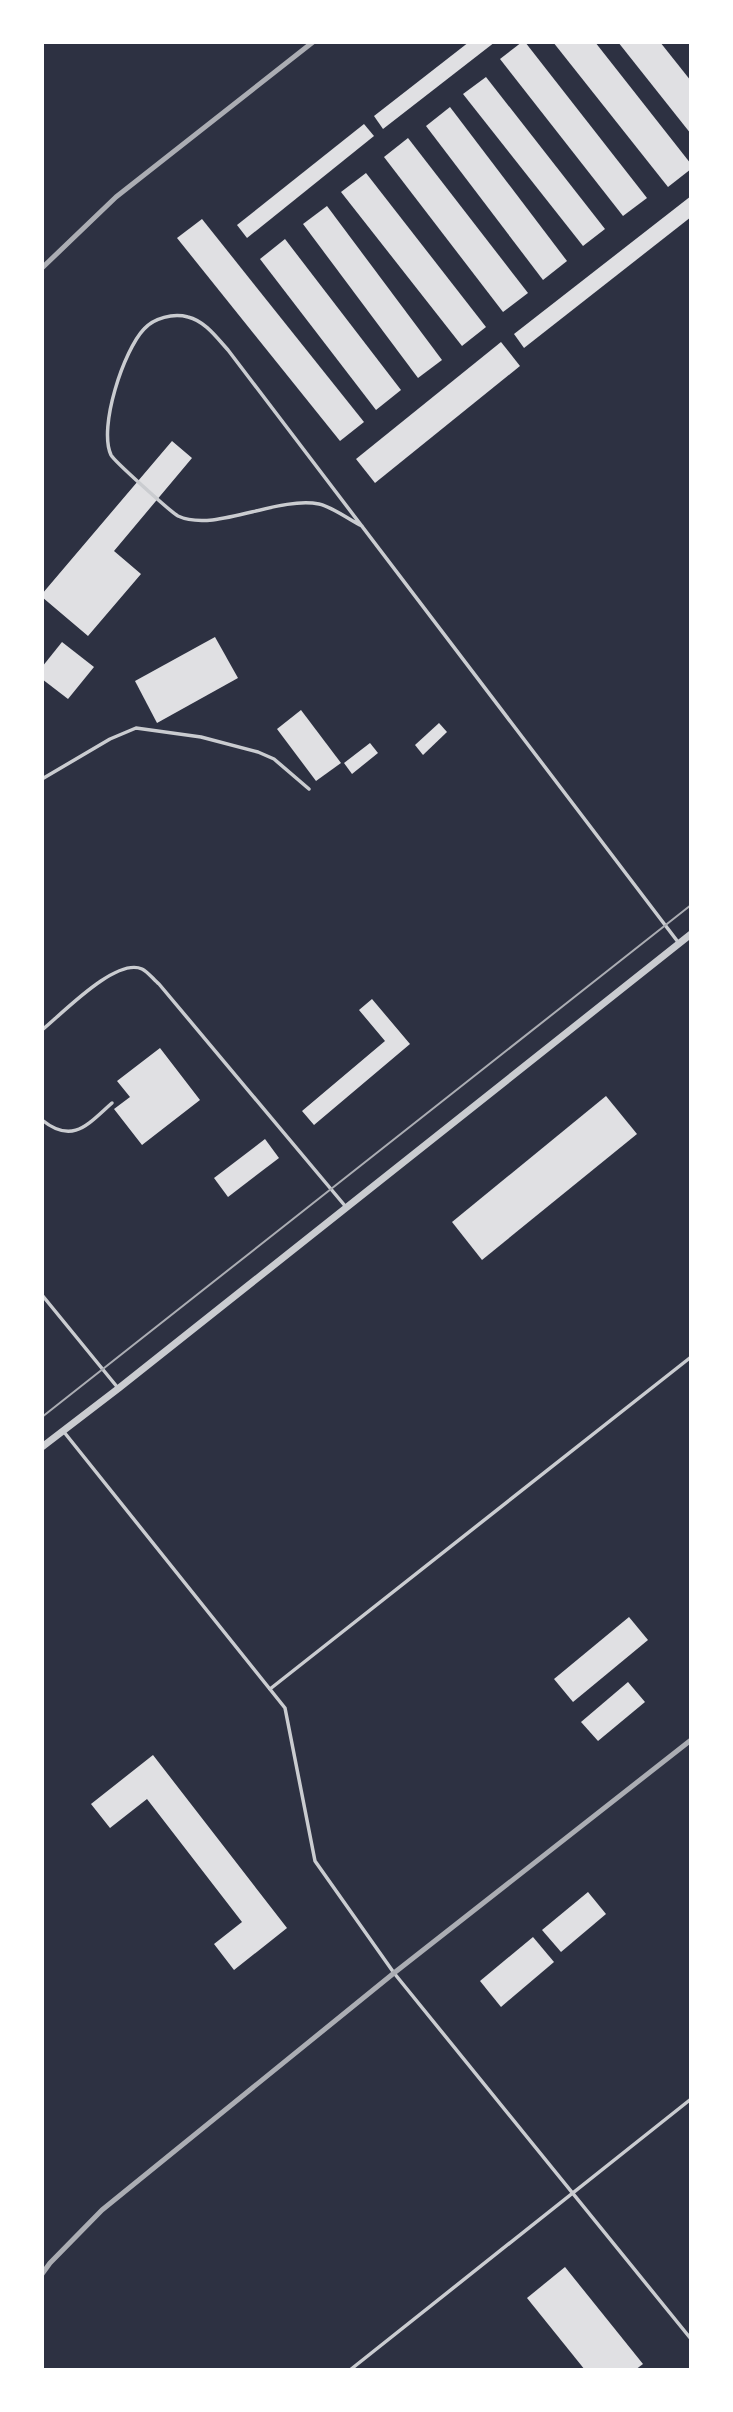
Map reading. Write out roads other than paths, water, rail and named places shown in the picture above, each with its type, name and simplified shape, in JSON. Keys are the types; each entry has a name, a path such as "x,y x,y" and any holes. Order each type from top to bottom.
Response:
{"street":[{"path":"42,1447 691,934"}],"lane":[{"path":"362,526 320,504 279,505 202,522 177,515 111,456 107,436 110,404 118,378 144,328 158,319 188,317 201,322 228,350 362,526 679,944"},
{"path":"42,779 110,738 136,728 201,737 258,752 274,759 309,789"},
{"path":"42,1030 109,974 124,968 141,969 159,984 346,1208"},
{"path":"42,1120 51,1128 65,1134 84,1128 113,1103"},
{"path":"42,1295 119,1388"},
{"path":"270,1689 691,1357"},
{"path":"63,1431 285,1708 315,1861 394,1973 691,2339"},
{"path":"350,2370 691,2099"}],"tram line":[{"path":"42,1417 691,905"}],"railway":[{"path":"42,268 116,197 313,42"},
{"path":"42,2274 102,2210 394,1973 691,1740"}]}
